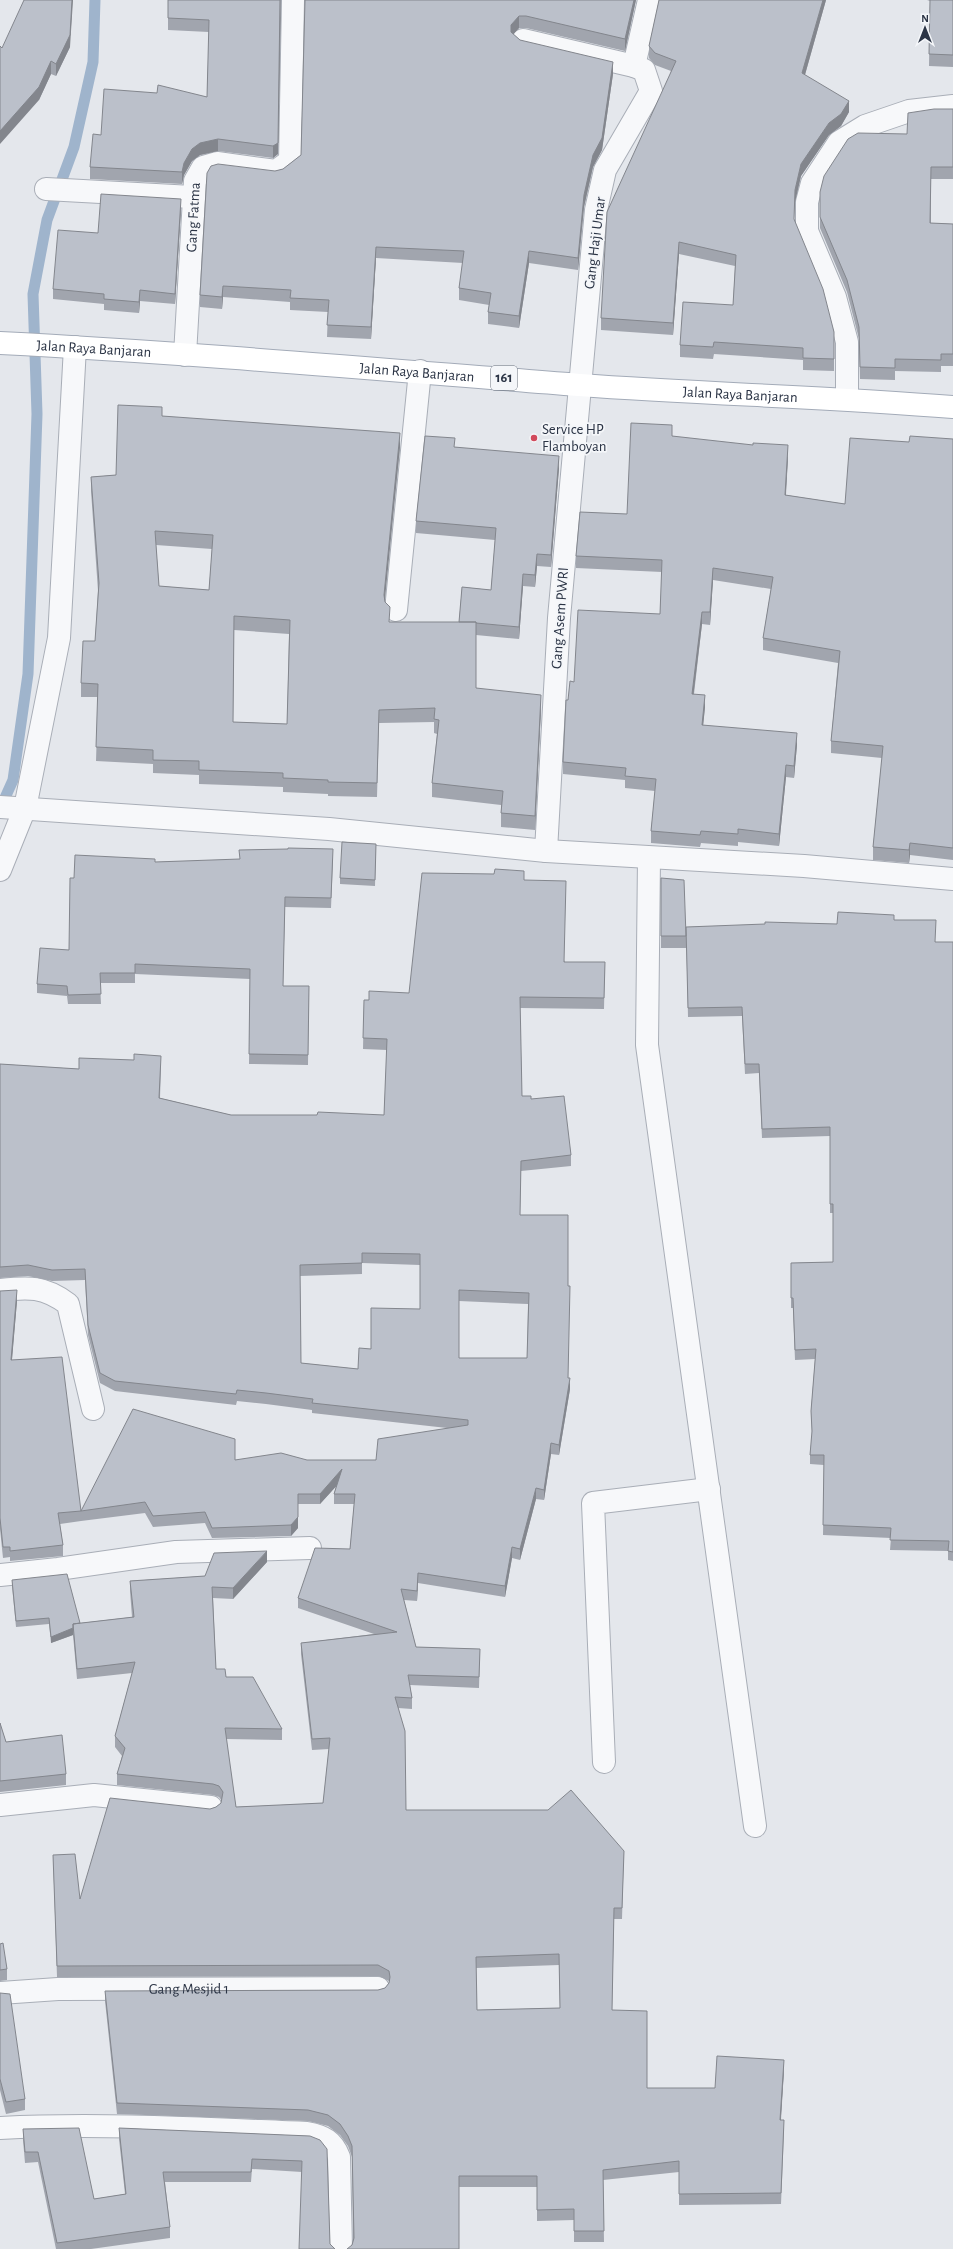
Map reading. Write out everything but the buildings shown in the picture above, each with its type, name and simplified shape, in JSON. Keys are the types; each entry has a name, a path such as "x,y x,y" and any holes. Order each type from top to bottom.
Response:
{"main road":[{"name":"Jalan Raya Banjaran","path":"0,343 65,346 420,371 581,385 847,398 953,407"}],"street":[{"name":"Gang Fatma","path":"185,355 192,196 195,181 203,167 217,163 276,171 290,161 294,0"},
{"path":"523,40 634,66 650,0"},
{"name":"Gang Haji Umar","path":"581,385 596,210 606,170 651,92 644,70 634,66"},
{"path":"847,398 847,342 835,297 807,231 806,202 812,183 839,142 865,126 909,111 953,106"},
{"path":"46,189 192,196"},
{"path":"0,870 25,808 59,638 65,346"},
{"path":"396,610 420,371"},
{"name":"Gang Asem PWRI","path":"546,851 559,618 581,385"},
{"path":"2,807 329,830 546,851 804,866 953,878"},
{"path":"649,858 647,1045 755,1826"},
{"path":"0,1290 24,1287 39,1290 53,1293 68,1304 93,1409"},
{"path":"604,1762 593,1503 709,1489"},
{"path":"0,1575 58,1569 176,1552 310,1548"},
{"path":"0,1805 94,1795 212,1807"},
{"name":"Gang Mesjid 1","path":"0,1993 65,1989 378,1988"},
{"path":"0,2128 48,2126 167,2128 307,2133 323,2136 334,2146 339,2157 341,2249"}],"waterway":[{"path":"0,809 13,780 28,674 37,414 33,294 47,220 74,147 93,62 95,0"}],"place":[{"name":"Service HP Flamboyan","path":"534,438"}]}
